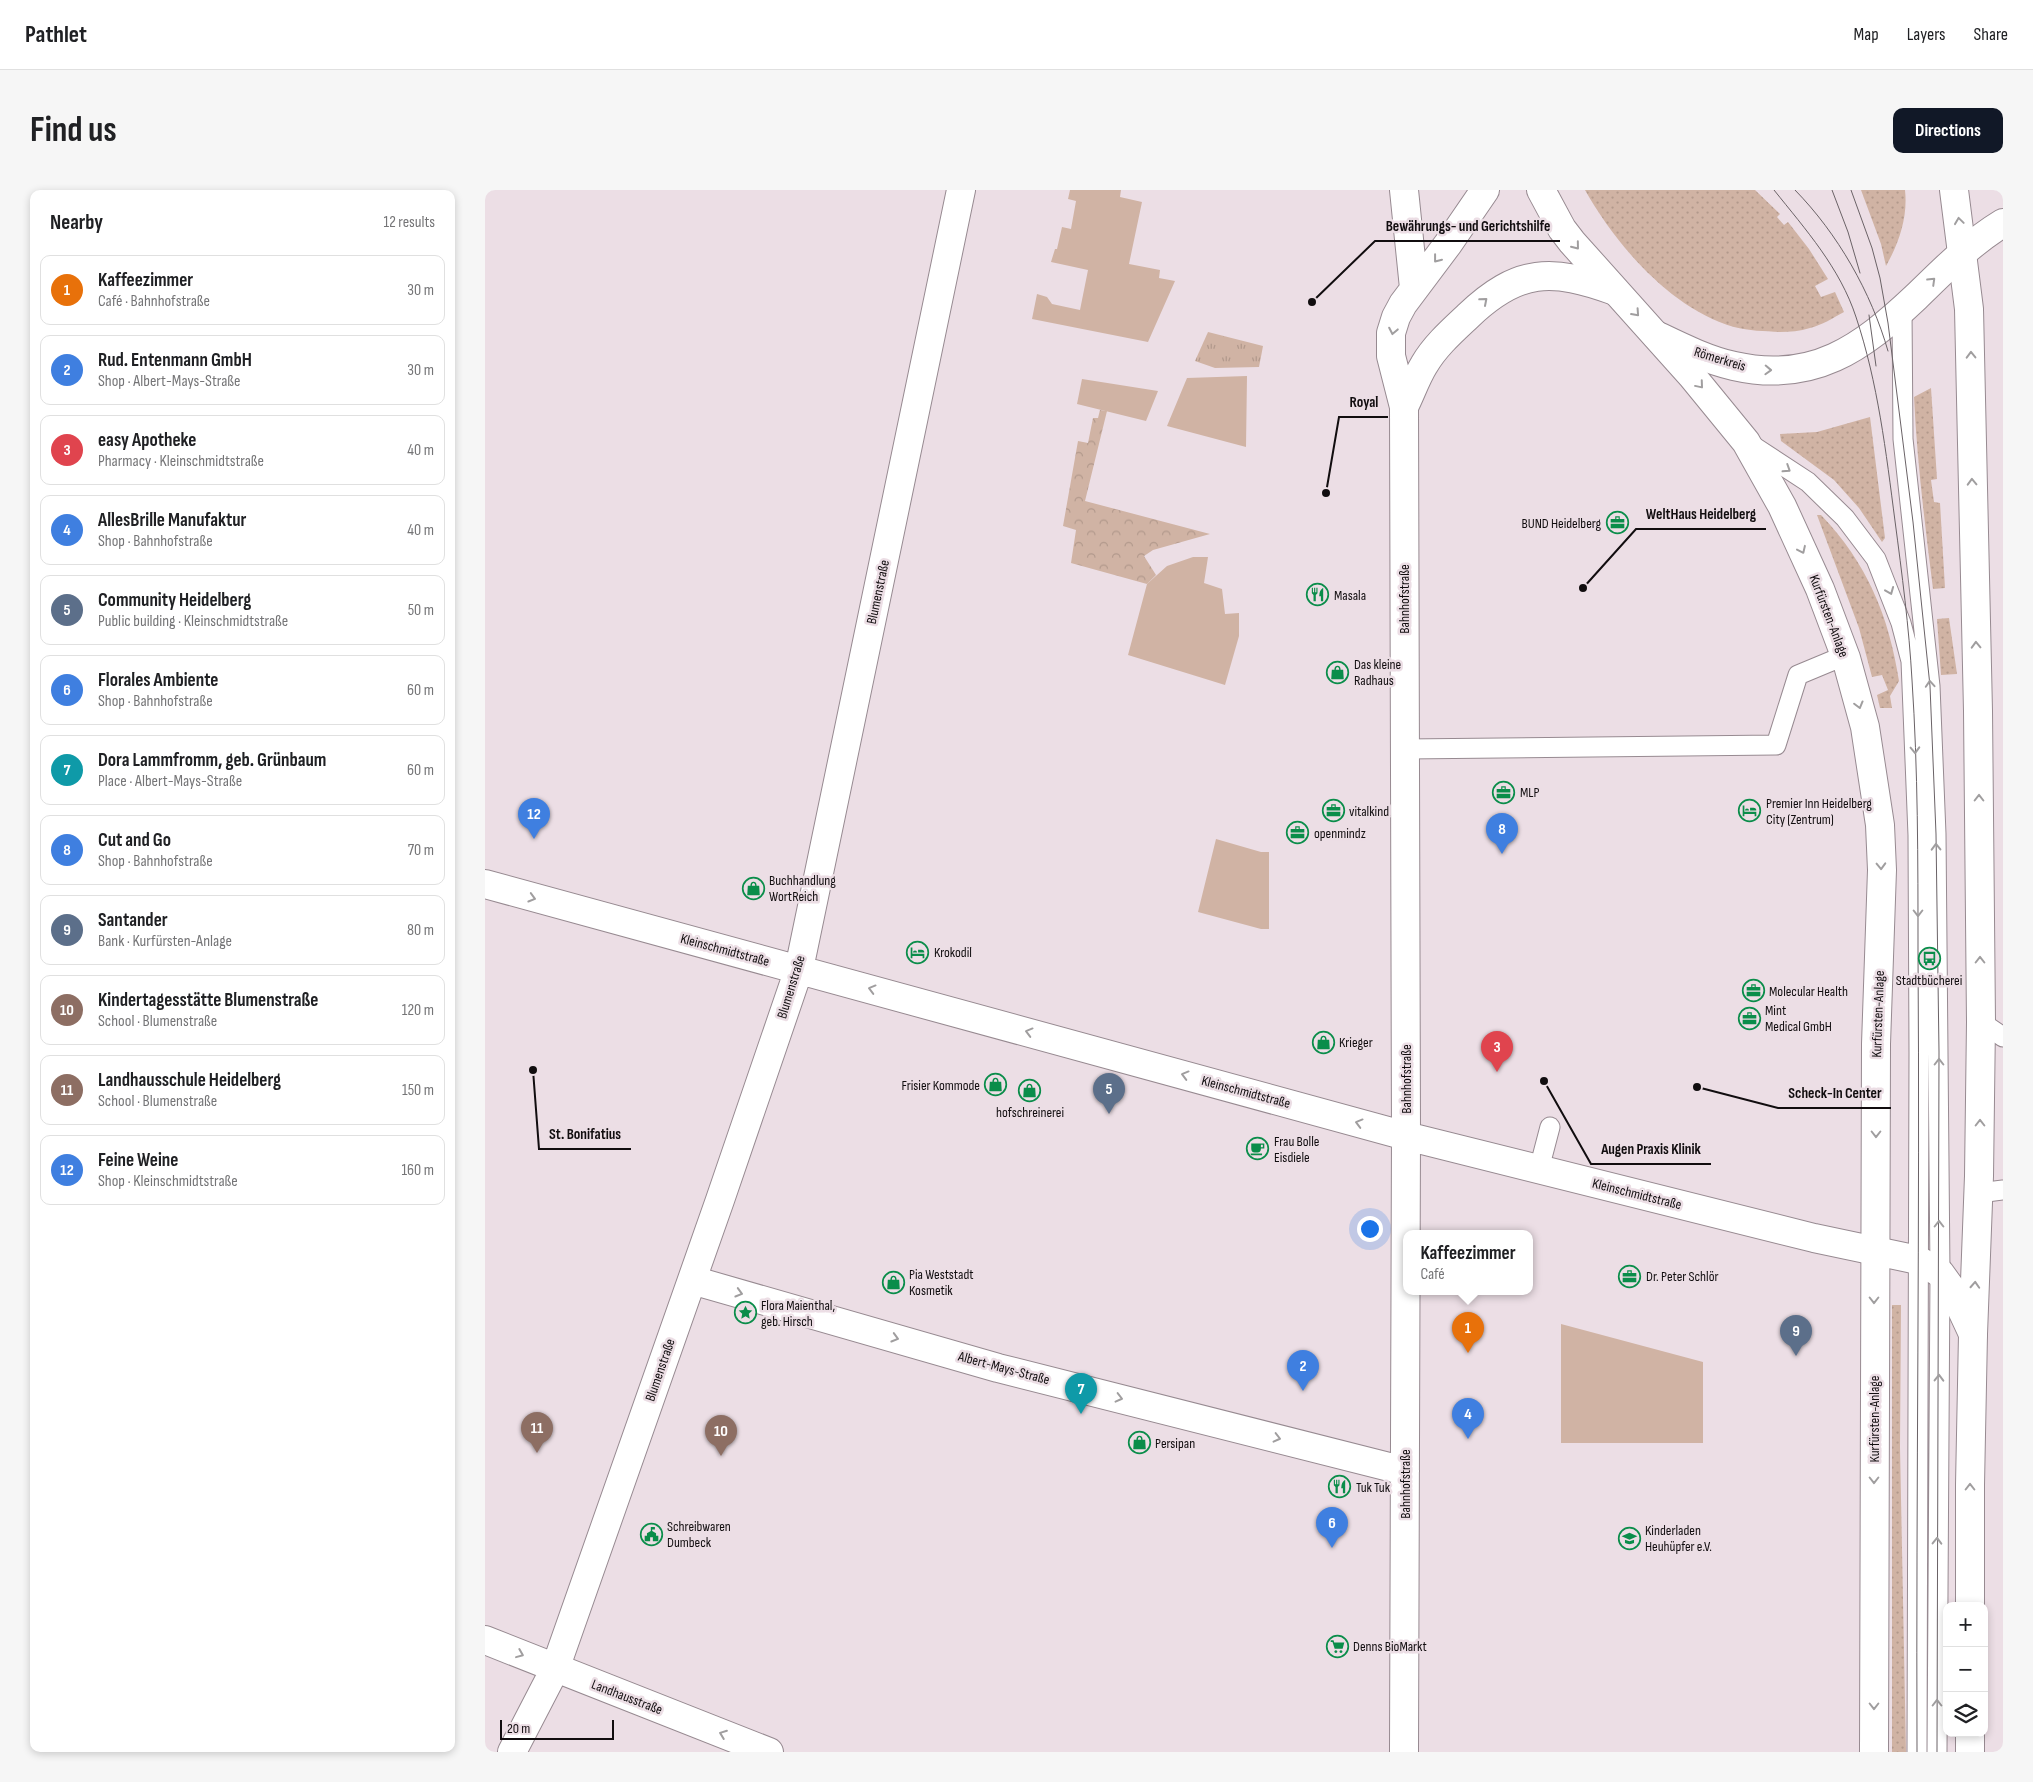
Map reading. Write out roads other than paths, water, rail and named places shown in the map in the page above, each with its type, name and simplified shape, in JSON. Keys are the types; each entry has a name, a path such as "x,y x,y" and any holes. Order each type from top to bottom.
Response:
{"street":[{"name":"Blumenstraße","path":"512,1752 555,1669 799,969 961,190"},
{"path":"1404,190 1414,288"},
{"name":"Bahnhofstraße","path":"1406,1230 1404,406 1391,356 1391,333 1403,304 1485,190"},
{"name":"Römerkreis","path":"1541,190 1562,229 1656,335 1704,357 1733,366 1767,370 1801,368 1834,359 1859,346 1902,310 1963,252 2003,223"},
{"path":"1954,190 1969,308 1971,357 1978,711 1981,1022 1991,1191 1973,1334 1970,1602"},
{"name":"Bahnhofstraße","path":"1404,406 1425,364 1448,334 1488,297 1501,289 1514,282 1542,276 1577,280 1615,291"},
{"name":"Kurfürsten-Anlage","path":"1656,335 1747,442 1782,506 1820,589 1847,658 1865,727 1880,825 1881,896 1876,1044 1874,1251 1874,1752"},
{"name":"Kleinschmidtstraße","path":"485,884 1406,1136 1929,1266"},
{"path":"1929,1266 1953,1291 1973,1334"},
{"name":"Albert-Mays-Straße","path":"692,1280 998,1368 1405,1471"},
{"name":"Bahnhofstraße","path":"1404,1752 1406,1295"},
{"name":"Landhausstraße","path":"485,1640 769,1752"},
{"path":"1970,1737 1970,1752"}],"lane":[{"path":"1902,310 1903,439 1922,604 1932,716 1938,1012 1929,1266 1917,1752"},
{"path":"1747,442 1808,482 1845,518 1871,552 1891,592 1911,661 1918,835 1929,1266 1937,1752"},
{"path":"1405,749 1776,746 1799,675 1834,660 1847,658"},
{"path":"1981,1022 2003,1038"},
{"path":"1539,1169 1551,1127"}],"tram line":[{"path":"1774,190 1821,250 1841,282 1864,342 1876,392 1885,444 1909,640 1918,850 1917,1752"},
{"path":"1795,190 1825,225 1851,265 1872,307 1888,351"},
{"path":"1832,190 1848,232 1860,273"},
{"path":"1851,190 1872,248 1880,278 1888,323 1913,522 1930,686 1936,834 1939,1052 1937,1752"},
{"path":"1869,315 1876,366"}],"place":[{"name":"Bewährungs- und Gerichtshilfe","path":"1312,302"},
{"name":"Royal","path":"1326,493"},
{"name":"BUND Heidelberg","path":"1617,523"},
{"name":"WeltHaus Heidelberg","path":"1583,588"},
{"name":"Masala","path":"1318,595"},
{"name":"Das kleine Radhaus","path":"1338,672"},
{"name":"MLP","path":"1504,792"},
{"name":"vitalkind","path":"1333,811"},
{"name":"Premier Inn Heidelberg City (Zentrum)","path":"1750,811"},
{"name":"openmindz","path":"1298,833"},
{"name":"Feine Weine","path":"534,839"},
{"name":"Cut and Go","path":"1502,854"},
{"name":"Buchhandlung WortReich","path":"753,888"},
{"name":"Krokodil","path":"918,952"},
{"name":"Stadtbücherei","path":"1929,958"},
{"name":"Molecular Health","path":"1753,991"},
{"name":"Mint Medical GmbH","path":"1749,1018"},
{"name":"Krieger","path":"1323,1042"},
{"name":"St. Bonifatius","path":"533,1070"},
{"name":"easy Apotheke","path":"1497,1072"},
{"name":"Augen Praxis Klinik","path":"1544,1081"},
{"name":"Frisier Kommode","path":"996,1085"},
{"name":"Scheck-In Center","path":"1697,1087"},
{"name":"hofschreinerei","path":"1030,1090"},
{"name":"Community Heidelberg","path":"1109,1114"},
{"name":"Frau Bolle Eisdiele","path":"1258,1149"},
{"name":"Dr. Peter Schlör","path":"1630,1276"},
{"name":"Pia Weststadt Kosmetik","path":"893,1282"},
{"name":"Flora Maienthal, geb. Hirsch","path":"745,1313"},
{"name":"Kaffeezimmer","path":"1468,1353"},
{"name":"Santander","path":"1796,1356"},
{"name":"Rud. Entenmann GmbH","path":"1303,1391"},
{"name":"Dora Lammfromm, geb. Grünbaum","path":"1081,1414"},
{"name":"AllesBrille Manufaktur","path":"1468,1439"},
{"name":"Persipan","path":"1139,1443"},
{"name":"Landhausschule Heidelberg","path":"537,1453"},
{"name":"Kindertagesstätte Blumenstraße","path":"721,1456"},
{"name":"Tuk Tuk","path":"1340,1487"},
{"name":"Schreibwaren Dumbeck","path":"651,1534"},
{"name":"Kinderladen Heuhüpfer e.V.","path":"1629,1538"},
{"name":"Florales Ambiente","path":"1332,1548"},
{"name":"Denns BioMarkt","path":"1337,1646"}]}
